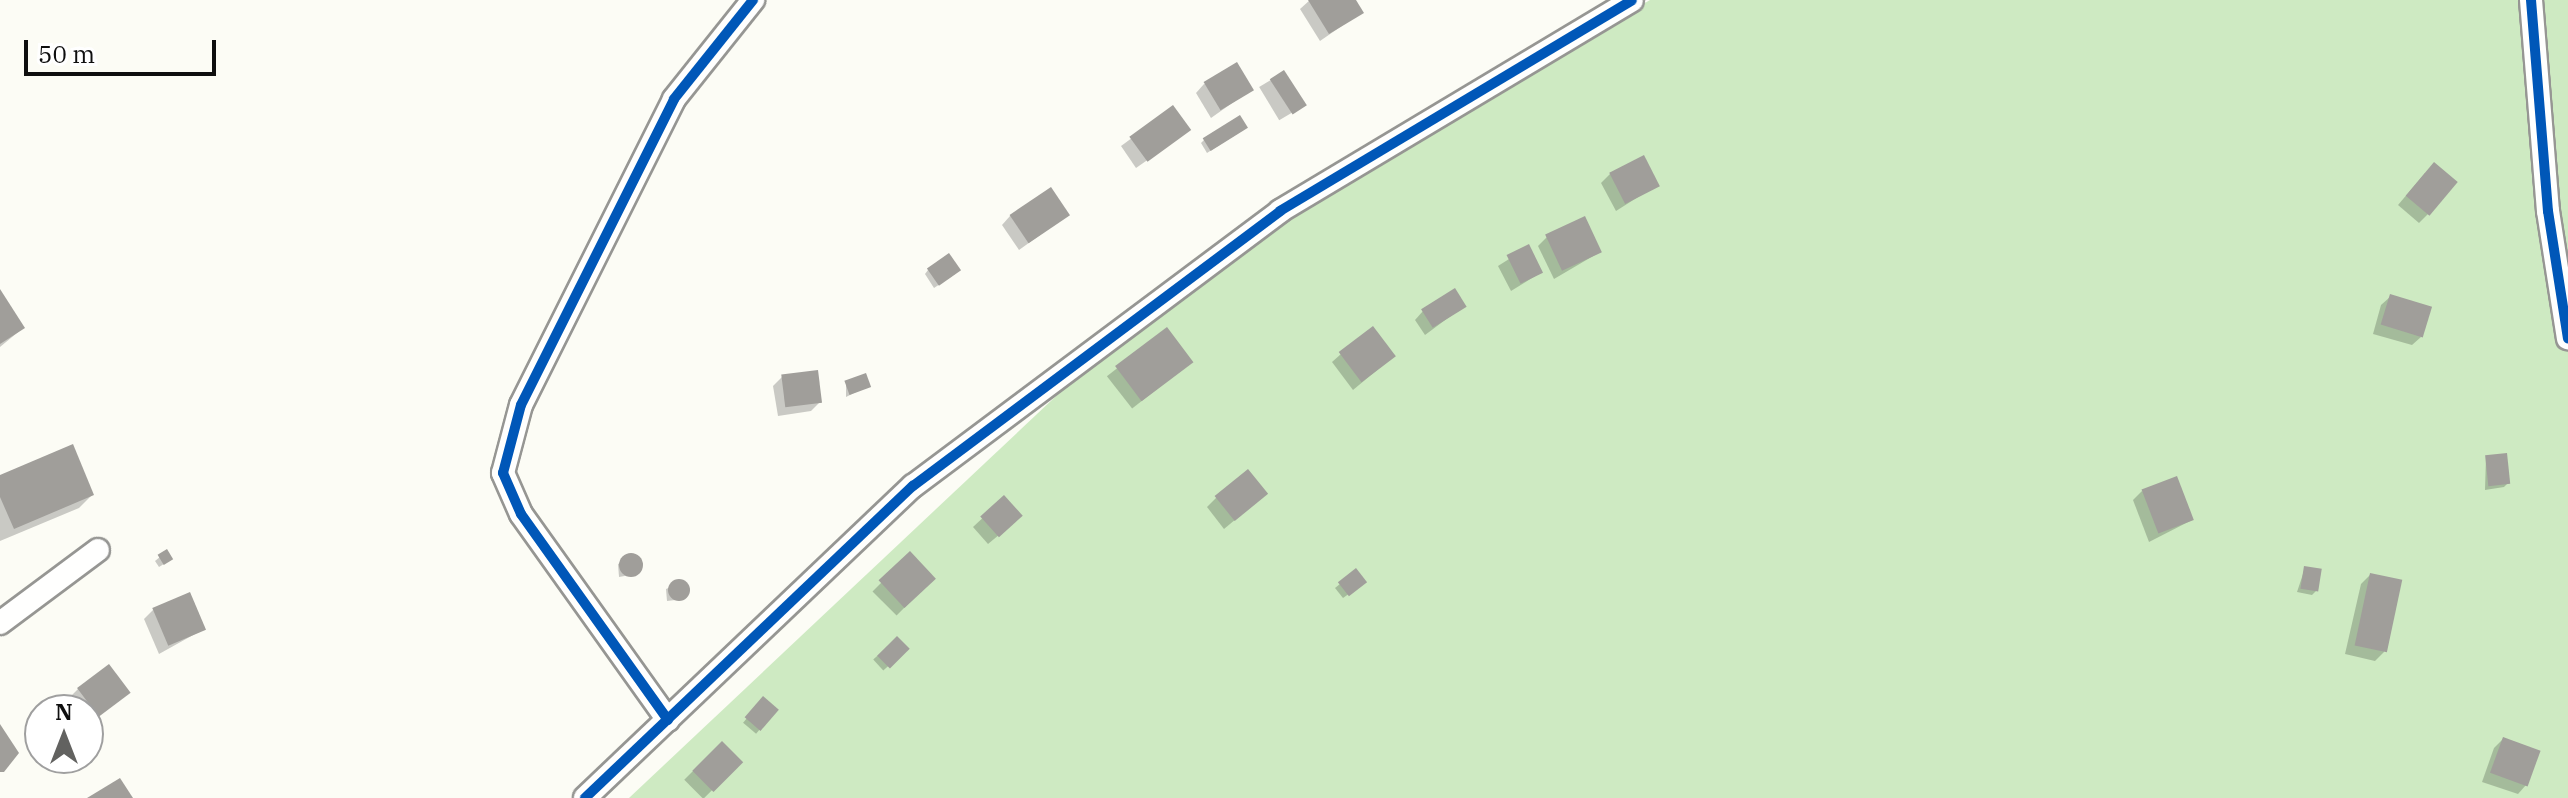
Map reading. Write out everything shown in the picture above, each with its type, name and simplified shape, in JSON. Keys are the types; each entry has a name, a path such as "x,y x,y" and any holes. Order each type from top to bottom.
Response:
{"street":[{"path":"668,720 521,514 503,473 521,405 674,99 753,0"},
{"path":"585,798 913,486 1255,230 1632,0"},
{"path":"2531,0 2548,211 2568,338"},
{"path":"0,623 98,550"}],"green space":[{"path":"1650,0 2568,0 2568,798 629,798 1173,286"}],"building":[{"path":"1308,0 1356,0 1364,13 1329,34"},
{"path":"1237,62 1254,90 1221,110 1204,82"},
{"path":"1284,70 1307,105 1293,114 1270,79"},
{"path":"1173,105 1191,130 1148,162 1129,137"},
{"path":"1240,115 1248,128 1211,151 1203,138"},
{"path":"1644,155 1660,186 1625,204 1609,173"},
{"path":"2434,162 2458,182 2429,216 2406,196"},
{"path":"1051,187 1070,215 1029,243 1010,215"},
{"path":"1585,216 1602,252 1562,271 1545,235"},
{"path":"1529,244 1543,273 1521,284 1507,255"},
{"path":"949,253 961,270 939,286 927,268"},
{"path":"1455,288 1467,307 1433,328 1421,309"},
{"path":"0,289 25,328 0,344"},
{"path":"2390,294 2432,307 2423,337 2381,325"},
{"path":"1373,326 1396,356 1362,382 1339,352"},
{"path":"1167,327 1193,362 1142,401 1115,366"},
{"path":"818,370 822,403 785,407 781,375"},
{"path":"866,373 871,387 850,395 844,381"},
{"path":"73,444 94,495 14,529 0,497 0,475"},
{"path":"2507,453 2510,484 2488,486 2485,455"},
{"path":"1248,469 1268,494 1235,521 1215,496"},
{"path":"2177,476 2194,520 2158,533 2142,490"},
{"path":"1004,495 1023,516 999,537 980,516"},
{"path":"167,549 173,559 164,565 158,555"},
{"path":"910,551 936,579 904,608 879,580"},
{"path":"631,553 642,560 643,565 636,576 631,577 620,570 619,565 626,554"},
{"path":"2304,566 2322,569 2318,592 2300,589"},
{"path":"1356,568 1367,582 1349,596 1338,582"},
{"path":"2370,573 2402,580 2387,652 2355,645"},
{"path":"679,579 687,582 690,590 687,598 679,601 671,598 668,590 671,582"},
{"path":"190,592 206,630 168,646 152,608"},
{"path":"897,636 910,649 890,669 877,656"},
{"path":"109,664 131,693 104,713 104,694 82,694 77,688"},
{"path":"763,696 779,710 760,731 745,717"},
{"path":"0,724 19,753 4,772 0,772"},
{"path":"2503,737 2541,751 2528,786 2490,773"},
{"path":"722,741 743,762 714,792 692,771"},
{"path":"120,778 133,798 87,798"}],"cycle path":[{"path":"668,720 521,514 503,473 521,405 674,99 753,0"},
{"path":"585,798 913,486 1280,211 1632,0"},
{"path":"2531,0 2548,211 2568,338"}]}
